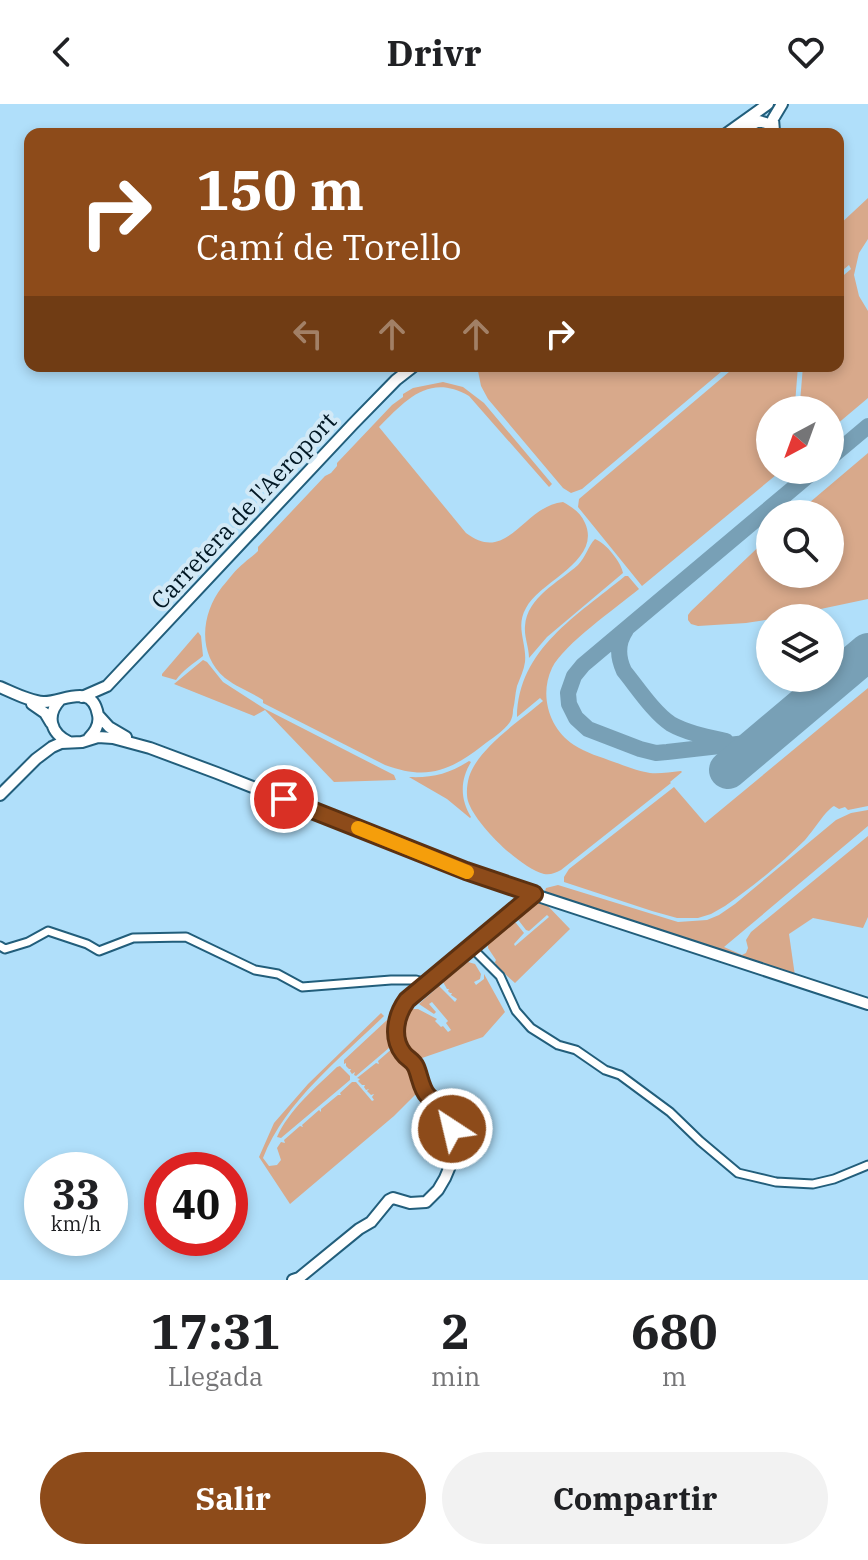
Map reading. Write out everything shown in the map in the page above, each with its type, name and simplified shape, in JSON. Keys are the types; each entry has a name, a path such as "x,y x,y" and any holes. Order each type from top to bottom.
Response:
{"main road":[{"path":"734,128 768,104"},
{"path":"748,128 775,104"},
{"path":"774,128 773,119 782,104"},
{"path":"750,128 767,123 770,128"},
{"name":"Carretera de l'Aeroport","path":"82,697 107,686 353,424 406,372"},
{"name":"Carretera de l'Aeroport","path":"98,714 107,686"},
{"path":"0,690 41,702 73,695 82,697 91,701 114,731 150,748 466,871 868,1004"},
{"path":"0,690 39,708 57,735 71,743"},
{"path":"36,759 49,738 52,710 60,700"},
{"path":"87,740 97,727 98,714"},
{"path":"0,795 52,747 103,737 150,748"},
{"path":"293,1280 371,1222 389,1200 393,1198 419,1204 426,1202 438,1190 453,1159 452,1117 425,1093 414,1063 403,1053 396,1029 397,1019 404,1003 534,894"}],"street":[{"path":"0,946 5,949 28,942 48,931 99,951 133,938 186,937 255,970 278,974 302,987 391,980 427,983"},
{"path":"471,947 500,976 516,1011 531,1028 558,1045 576,1050 605,1070 620,1075 670,1112 745,1177 813,1184 868,1165"}],"shaded area":[{"path":"868,198 868,239 859,253 854,275 859,296 868,311 868,398 844,418 844,396 800,396 802,372 844,372 844,275 851,269 849,265 844,269 844,220"},
{"path":"478,372 721,372 582,489 571,493 563,488 488,399"},
{"path":"729,372 798,372 796,396 756,396 756,484 765,484 642,586 578,507 579,499"},
{"path":"443,382 463,387 484,403 552,484 549,487 469,396 442,387 419,393 379,427 466,533 481,541 493,542 505,538 549,506 563,502 581,516 588,536 585,549 577,559 533,598 523,615 521,628 525,662 510,722 458,762 436,771 413,772 385,765 263,703 263,700 225,678 216,668 206,646 206,621 215,598 238,568 258,551 258,547 392,405 413,388"},
{"path":"868,453 868,599 844,604 756,604 756,621 691,624 688,615 691,611 756,549 756,588 844,588 844,500 813,500 831,484 844,484 844,473"},
{"path":"595,539 612,553 623,573 547,637 529,658 525,626 531,607 545,591 578,565"},
{"path":"625,576 639,589 558,658 546,689 549,711 558,730 583,750 645,772 682,772 561,870 544,874 511,854 479,821 468,801 469,777 491,745 543,701 540,698 517,717 520,693 539,653 570,620"},
{"path":"198,632 203,656 176,680 162,676 162,674"},
{"path":"203,660 223,682 265,709 394,775 396,780 334,782 265,710 254,716 174,684"},
{"path":"868,688 868,806 848,810 834,806 805,840 725,906 698,918 677,918 564,882 569,869 674,787 705,823"},
{"path":"469,761 463,790 470,818 447,799 409,777 440,774"},
{"path":"868,810 868,826 724,947 742,955 746,953 746,940 751,932 868,836 868,917 863,928 813,918 789,934 795,976 548,895 545,891 558,885 678,922 707,920 735,904 836,820"},
{"path":"534,902 545,903 570,929 515,983 494,964 496,960 488,944 513,922 524,933 515,946 549,917 547,915 529,931 526,930 516,917"},
{"path":"468,962 475,964 481,974 480,979 474,982 476,985 484,979 484,974 505,1012 483,1037 422,1058 406,1051 403,1039 406,1038 405,1022 413,1009 437,1019 435,1021 448,1032 451,1030 446,1023 448,1021 432,1002 429,1004 436,1012 434,1014 419,1004 439,986 455,1002 457,999 443,982"},
{"path":"381,1013 384,1016 332,1065 285,1117 263,1158 269,1166 277,1165 281,1160 277,1148 281,1142 285,1143 284,1140 341,1095 352,1082 356,1082 374,1100 374,1094 371,1095 357,1078 376,1063 379,1064 378,1061 394,1047 398,1048 400,1057 411,1069 419,1091 290,1204 259,1157 274,1123 308,1084"},
{"path":"387,1020 396,1042 356,1076 355,1072 352,1074 344,1060"},
{"path":"340,1066 350,1080 281,1138 277,1137 295,1109"}],"taxiway":[{"path":"844,446 868,426"},
{"path":"771,734 746,743 656,753 588,729 576,718 569,704 568,693 574,676 583,665 798,484"},
{"path":"626,630 619,655 624,671 652,707 677,727 726,741"}],"runway":[{"path":"728,770 868,652"}],"slow traffic":[{"path":"358,828 467,872"}],"route":[{"path":"284,799 466,871 534,894 407,1000 397,1019 396,1029 403,1053 414,1063 427,1096 452,1117 452,1129"}]}
